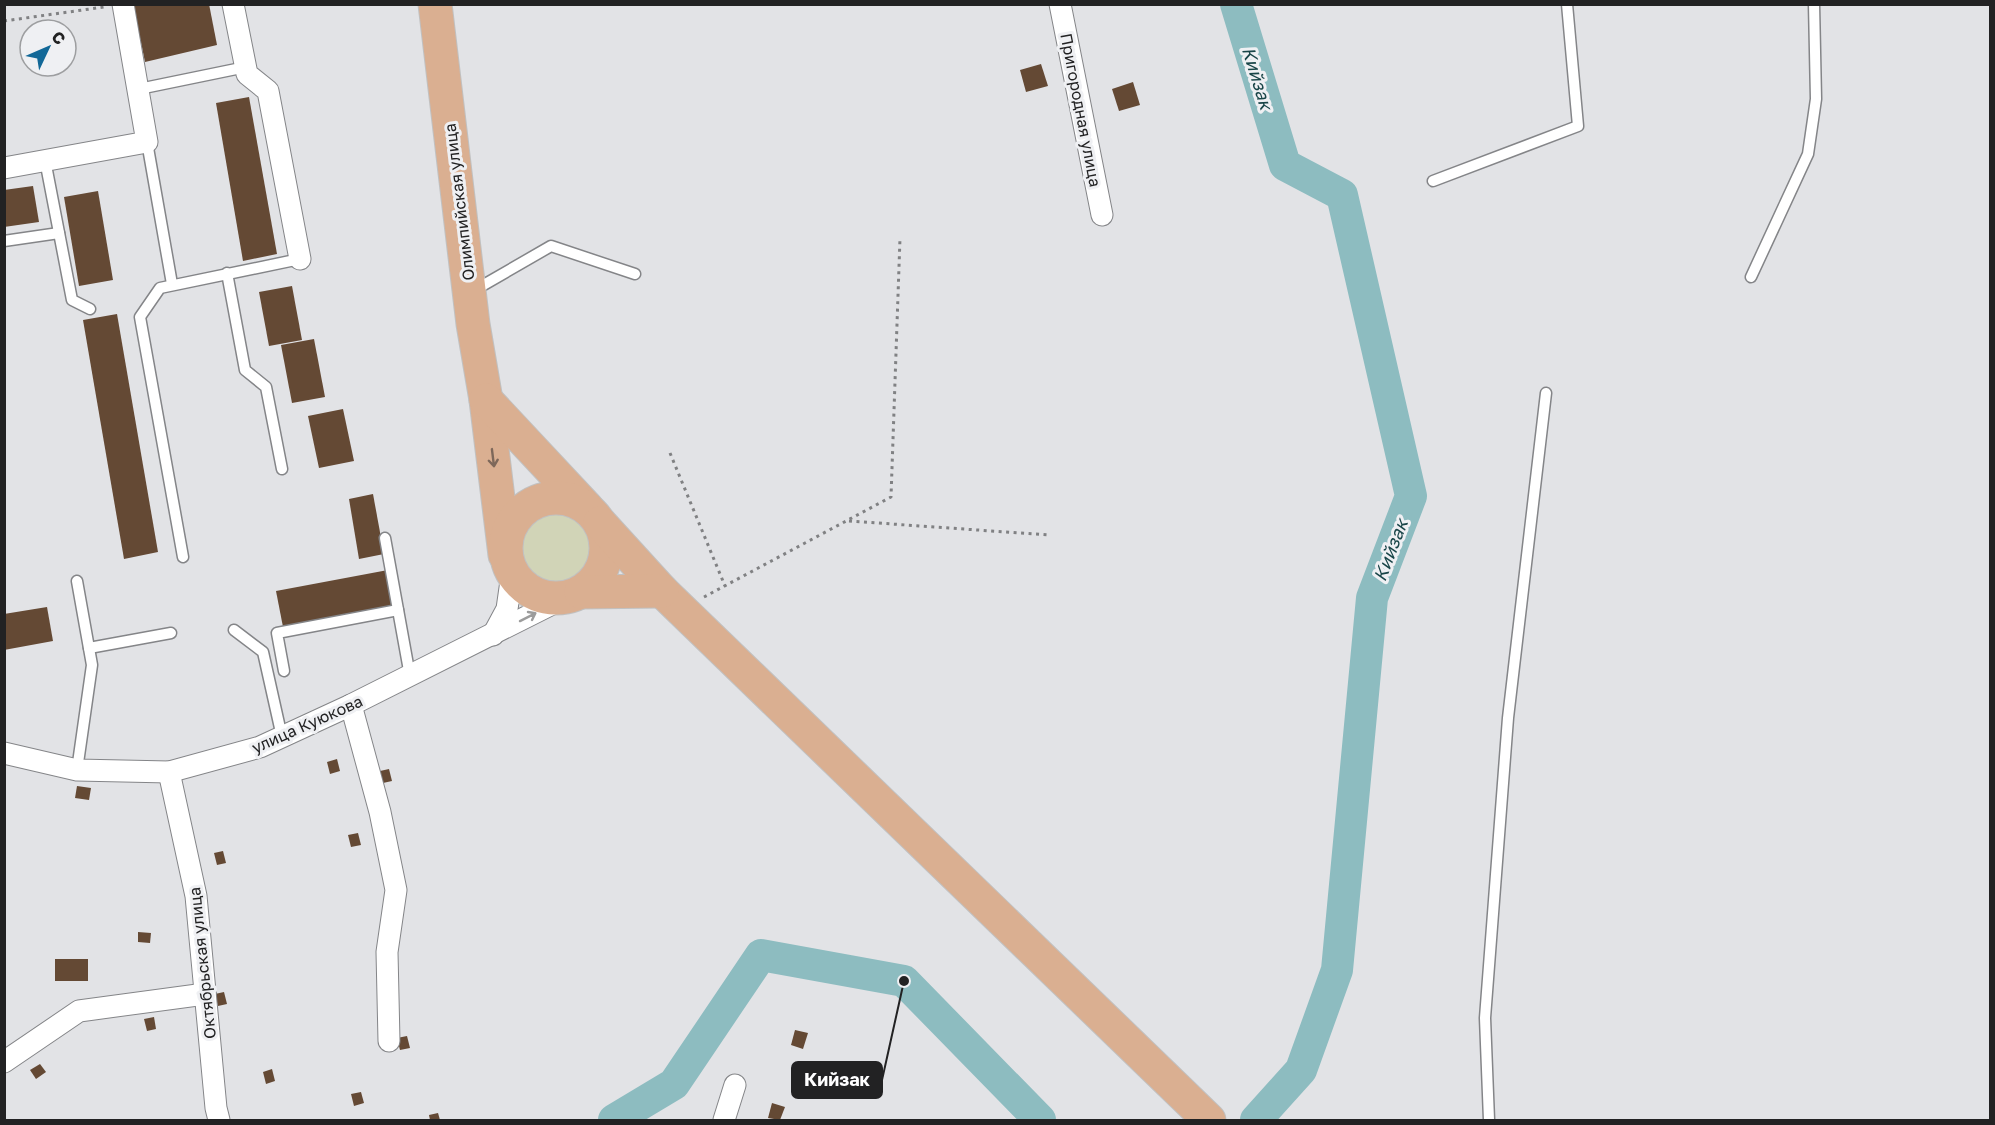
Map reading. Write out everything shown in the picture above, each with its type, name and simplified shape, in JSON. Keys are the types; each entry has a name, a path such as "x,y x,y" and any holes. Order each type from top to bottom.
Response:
{"main road":[{"name":"Олимпийская улица","path":"435,4 470,293 508,564"},
{"path":"486,400 672,600 1209,1120"},
{"path":"572,596 596,579 605,562 606,542 593,515 569,499 549,498 530,504 515,517 506,535 508,564 525,589 543,598 572,596 672,600"}],"street":[{"path":"233,4 247,74 268,91 300,259"},
{"name":"Пригородная улица","path":"1060,4 1102,215"},
{"path":"4,168 147,142 139,89 115,5"},
{"path":"493,635 507,609 508,564"},
{"name":"улица Куюкова","path":"4,753 77,770 169,772 260,747 351,705 572,596"},
{"path":"351,705 380,812 396,890 387,952 389,1041"},
{"name":"Октябрьская улица","path":"169,772 196,896 219,1120"},
{"path":"4,1062 79,1011 205,994"},
{"path":"724,1120 735,1085"}],"lane":[{"path":"1433,181 1578,126 1567,4"},
{"path":"1751,277 1808,154 1816,99 1814,4"},
{"path":"139,89 246,67"},
{"path":"147,142 172,284"},
{"path":"45,160 72,300 90,309"},
{"path":"4,241 59,233"},
{"path":"470,293 551,246 635,274"},
{"path":"183,557 140,316 160,288 300,259"},
{"path":"227,273 245,370 266,387 282,469"},
{"path":"1489,1120 1485,1018 1508,718 1546,393"},
{"path":"385,538 410,676"},
{"path":"77,581 92,665 77,770"},
{"path":"284,671 277,633 398,610"},
{"path":"234,630 263,652 282,737"},
{"path":"89,648 171,633"}],"path":[{"path":"4,21 115,5"},
{"path":"672,600 725,586 891,497 900,238"},
{"path":"670,453 725,586"},
{"path":"847,520 1049,535"}],"green space":[{"path":"554,509 568,512 581,520 589,533 592,547 589,561 581,574 568,582 554,585 540,582 527,574 519,561 516,547 519,533 527,520 540,512"}],"building":[{"path":"133,4 209,4 217,45 145,62"},
{"path":"1041,64 1048,86 1026,92 1020,70"},
{"path":"1133,82 1140,105 1119,111 1112,89"},
{"path":"249,97 277,254 243,261 216,103"},
{"path":"33,186 39,222 4,227 4,190"},
{"path":"98,191 113,280 79,286 64,197"},
{"path":"292,286 302,340 269,346 259,292"},
{"path":"117,314 158,552 124,559 83,320"},
{"path":"314,339 325,397 292,403 281,345"},
{"path":"343,409 354,461 319,468 308,416"},
{"path":"373,494 384,554 359,559 349,499"},
{"path":"388,570 394,606 283,627 276,591"},
{"path":"47,607 53,641 4,650 4,614"},
{"path":"337,759 340,771 330,774 327,762"},
{"path":"389,769 392,781 383,783 380,771"},
{"path":"77,786 91,788 89,800 75,798"},
{"path":"358,833 361,845 351,847 348,835"},
{"path":"223,851 226,863 217,865 214,853"},
{"path":"138,932 151,933 150,943 138,942"},
{"path":"55,959 88,959 88,981 55,981"},
{"path":"224,992 227,1004 218,1006 215,994"},
{"path":"154,1017 156,1029 147,1031 144,1019"},
{"path":"795,1030 808,1033 803,1049 791,1045"},
{"path":"407,1036 410,1048 400,1050 397,1038"},
{"path":"40,1064 46,1072 36,1079 30,1070"},
{"path":"272,1069 275,1081 266,1084 263,1072"},
{"path":"361,1092 364,1103 354,1106 351,1094"},
{"path":"772,1103 785,1107 780,1120 768,1118"},
{"path":"438,1113 440,1120 430,1120 429,1115"}],"waterway":[{"name":"Кийзак","path":"1236,4 1285,165 1342,195 1411,496 1372,598 1337,970 1301,1070 1256,1120"},
{"name":"Кийзак","path":"614,1120 674,1084 761,955 904,981 1040,1120"}],"place":[{"name":"Кийзак","path":"904,981"}]}
